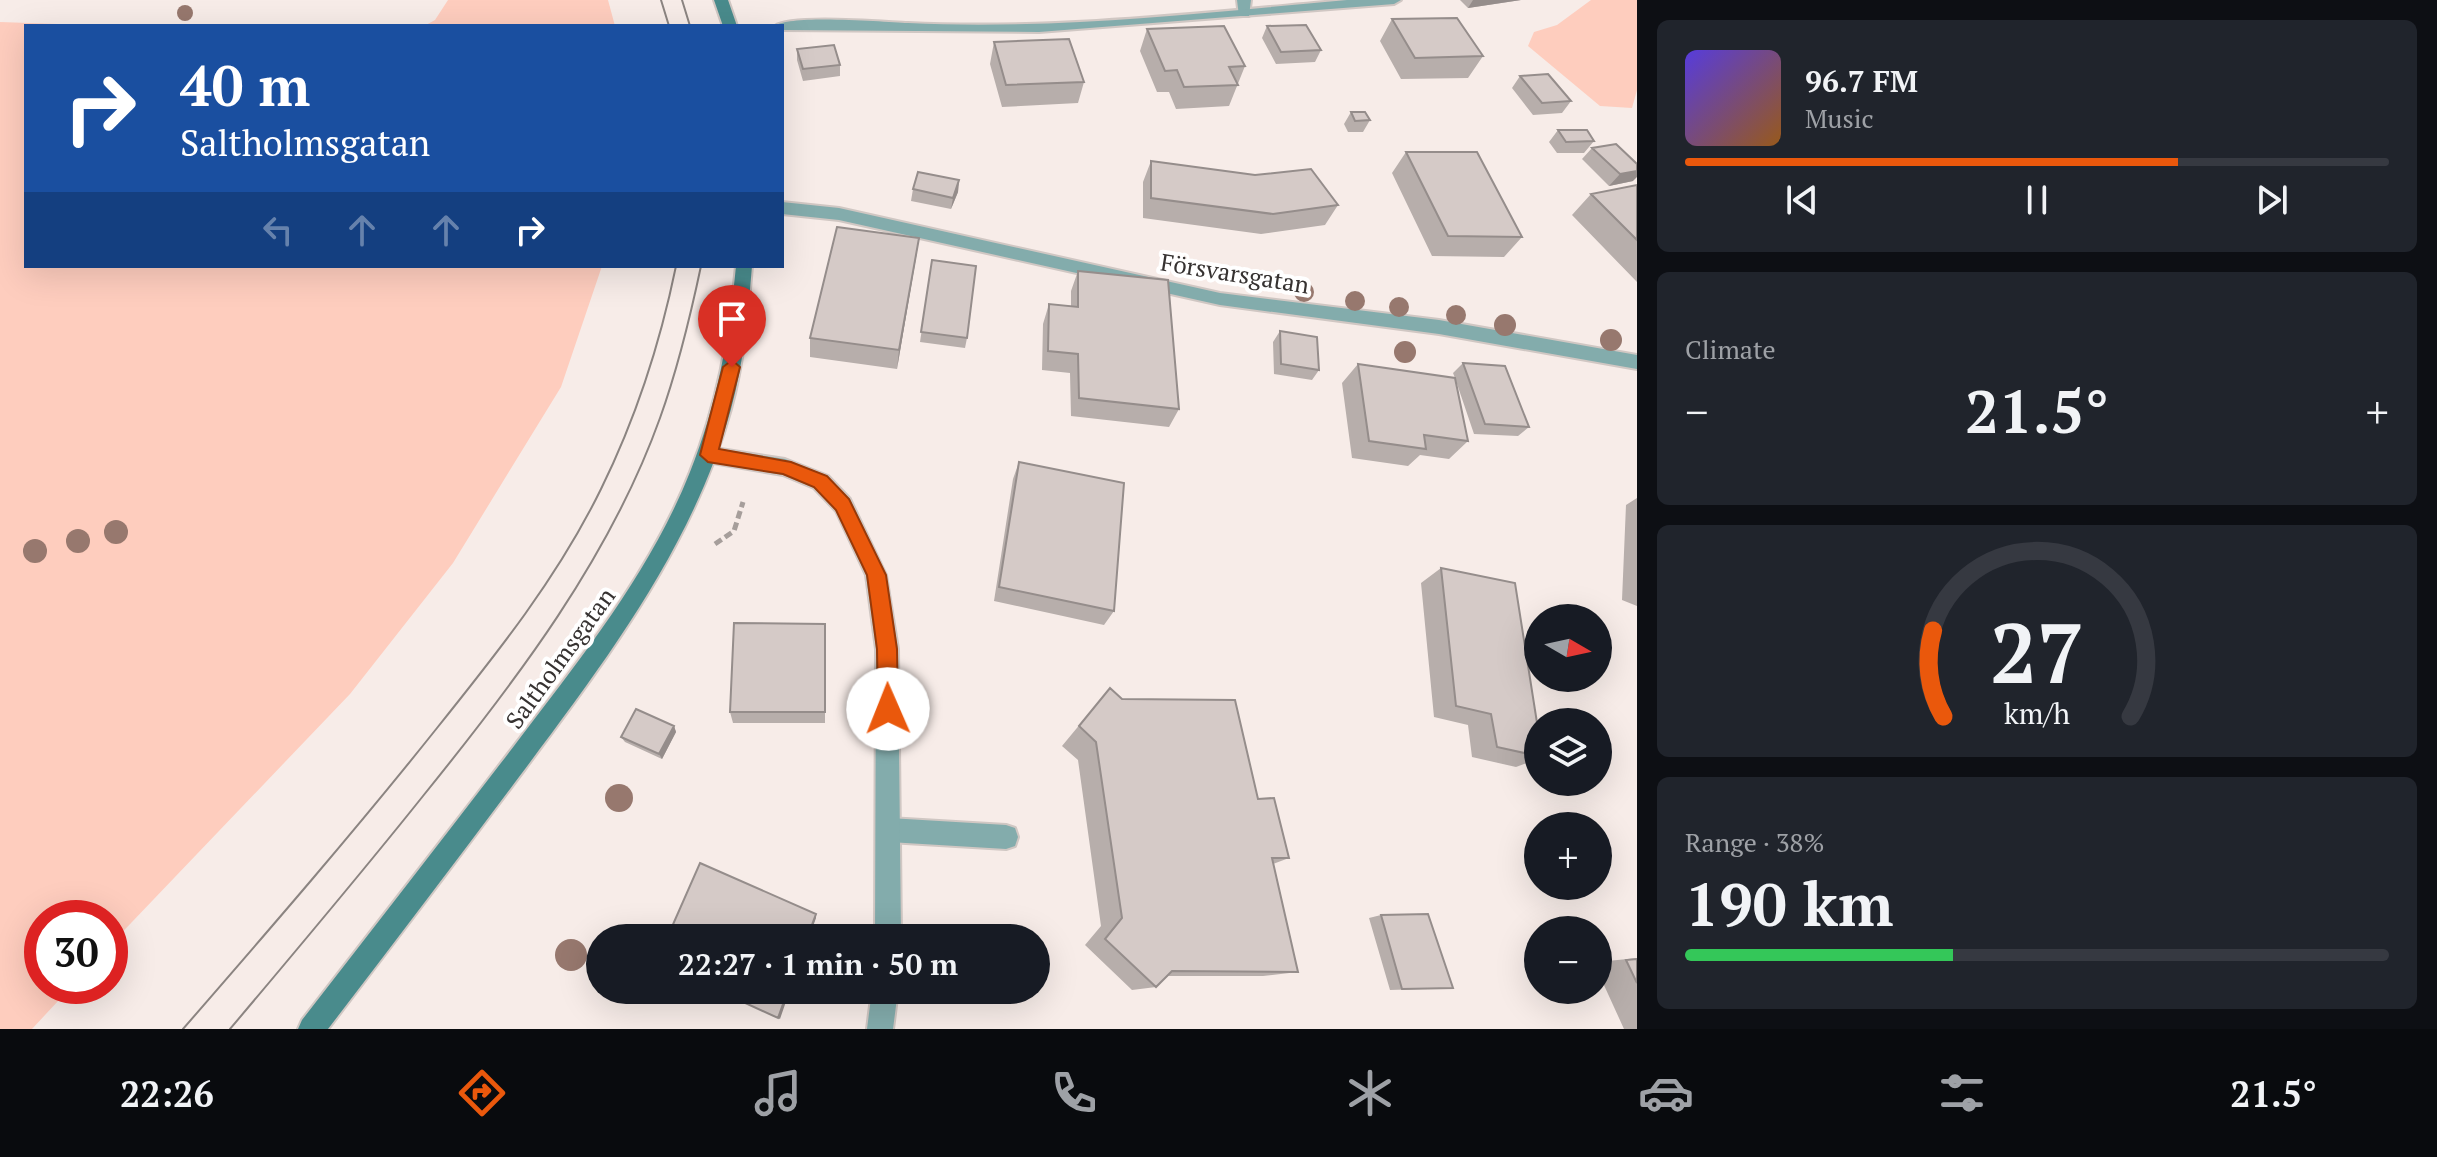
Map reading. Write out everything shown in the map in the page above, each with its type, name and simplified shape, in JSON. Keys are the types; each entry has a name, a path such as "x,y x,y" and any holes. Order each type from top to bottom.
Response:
{"street":[{"path":"721,0 729,24"},
{"path":"784,26 829,24 1002,29 1244,6 1394,0"},
{"name":"Försvarsgatan","path":"784,208 839,214 1220,299 1439,327 1637,362"},
{"name":"Saltholmsgatan","path":"311,1029 594,659 664,550 708,455 736,348 744,268"},
{"path":"708,455 785,467 821,482 843,505 876,575 887,649 888,924"},
{"path":"889,830 1006,837"},
{"path":"880,1029 883,1004"}],"shaded area":[{"path":"448,0 608,0 614,24 428,24 435,20"},
{"path":"1591,0 1637,0 1637,90 1632,108 1600,106 1528,46 1534,32 1557,25"},
{"path":"0,22 58,24 24,24 24,268 601,268 561,387 453,563 350,694 128,926 128,900 24,900 24,1004 55,1004 32,1029 0,1029"}],"building":[{"path":"1457,18 1483,56 1415,58 1392,19"},
{"path":"1306,25 1321,50 1281,52 1267,26"},
{"path":"1224,26 1245,66 1229,67 1238,85 1184,87 1177,70 1165,71 1147,29"},
{"path":"1069,39 1084,82 1006,85 994,42"},
{"path":"834,45 840,65 803,69 797,49"},
{"path":"1548,74 1571,101 1542,103 1520,76"},
{"path":"1351,112 1365,112 1370,120 1355,121"},
{"path":"1558,130 1587,130 1594,141 1566,142"},
{"path":"1616,144 1637,164 1637,171 1620,174 1592,148"},
{"path":"1406,152 1477,152 1522,237 1448,236"},
{"path":"1151,161 1255,175 1311,169 1338,205 1273,214 1151,198"},
{"path":"918,172 959,180 953,198 913,189"},
{"path":"1637,185 1637,240 1591,194"},
{"path":"837,227 919,238 899,350 810,338"},
{"path":"932,260 976,266 967,338 921,332"},
{"path":"1078,271 1168,280 1179,409 1079,398 1078,354 1048,351 1049,304 1078,307"},
{"path":"1280,331 1317,337 1319,370 1281,364"},
{"path":"1463,363 1505,366 1529,427 1485,424"},
{"path":"1358,364 1455,378 1468,441 1424,435 1426,449 1369,441"},
{"path":"1019,462 1124,483 1114,611 999,587"},
{"path":"1441,568 1515,583 1524,640 1524,692 1532,692 1535,708 1524,708 1524,753 1497,747 1491,714 1456,706"},
{"path":"734,623 825,624 825,712 730,712"},
{"path":"1110,688 1122,699 1235,700 1258,799 1274,798 1289,858 1272,858 1298,972 1172,971 1156,987 1105,939 1122,918 1096,742 1079,726"},
{"path":"636,709 674,726 659,754 621,737"},
{"path":"700,863 816,914 812,924 673,924"},
{"path":"1428,914 1453,988 1402,989 1381,915"},
{"path":"1637,959 1637,983 1626,960"},
{"path":"748,1004 783,1004 778,1018"}],"tram line":[{"path":"661,0 668,24"},
{"path":"682,0 689,24"},
{"path":"183,1029 312,880 460,700 566,553 601,489 636,408 676,268"},
{"path":"230,1029 458,752 526,663 588,569 639,470 660,418 683,343 701,268"}],"route":[{"path":"732,367 708,455 785,467 821,482 843,505 876,575 887,649 888,709"}]}
